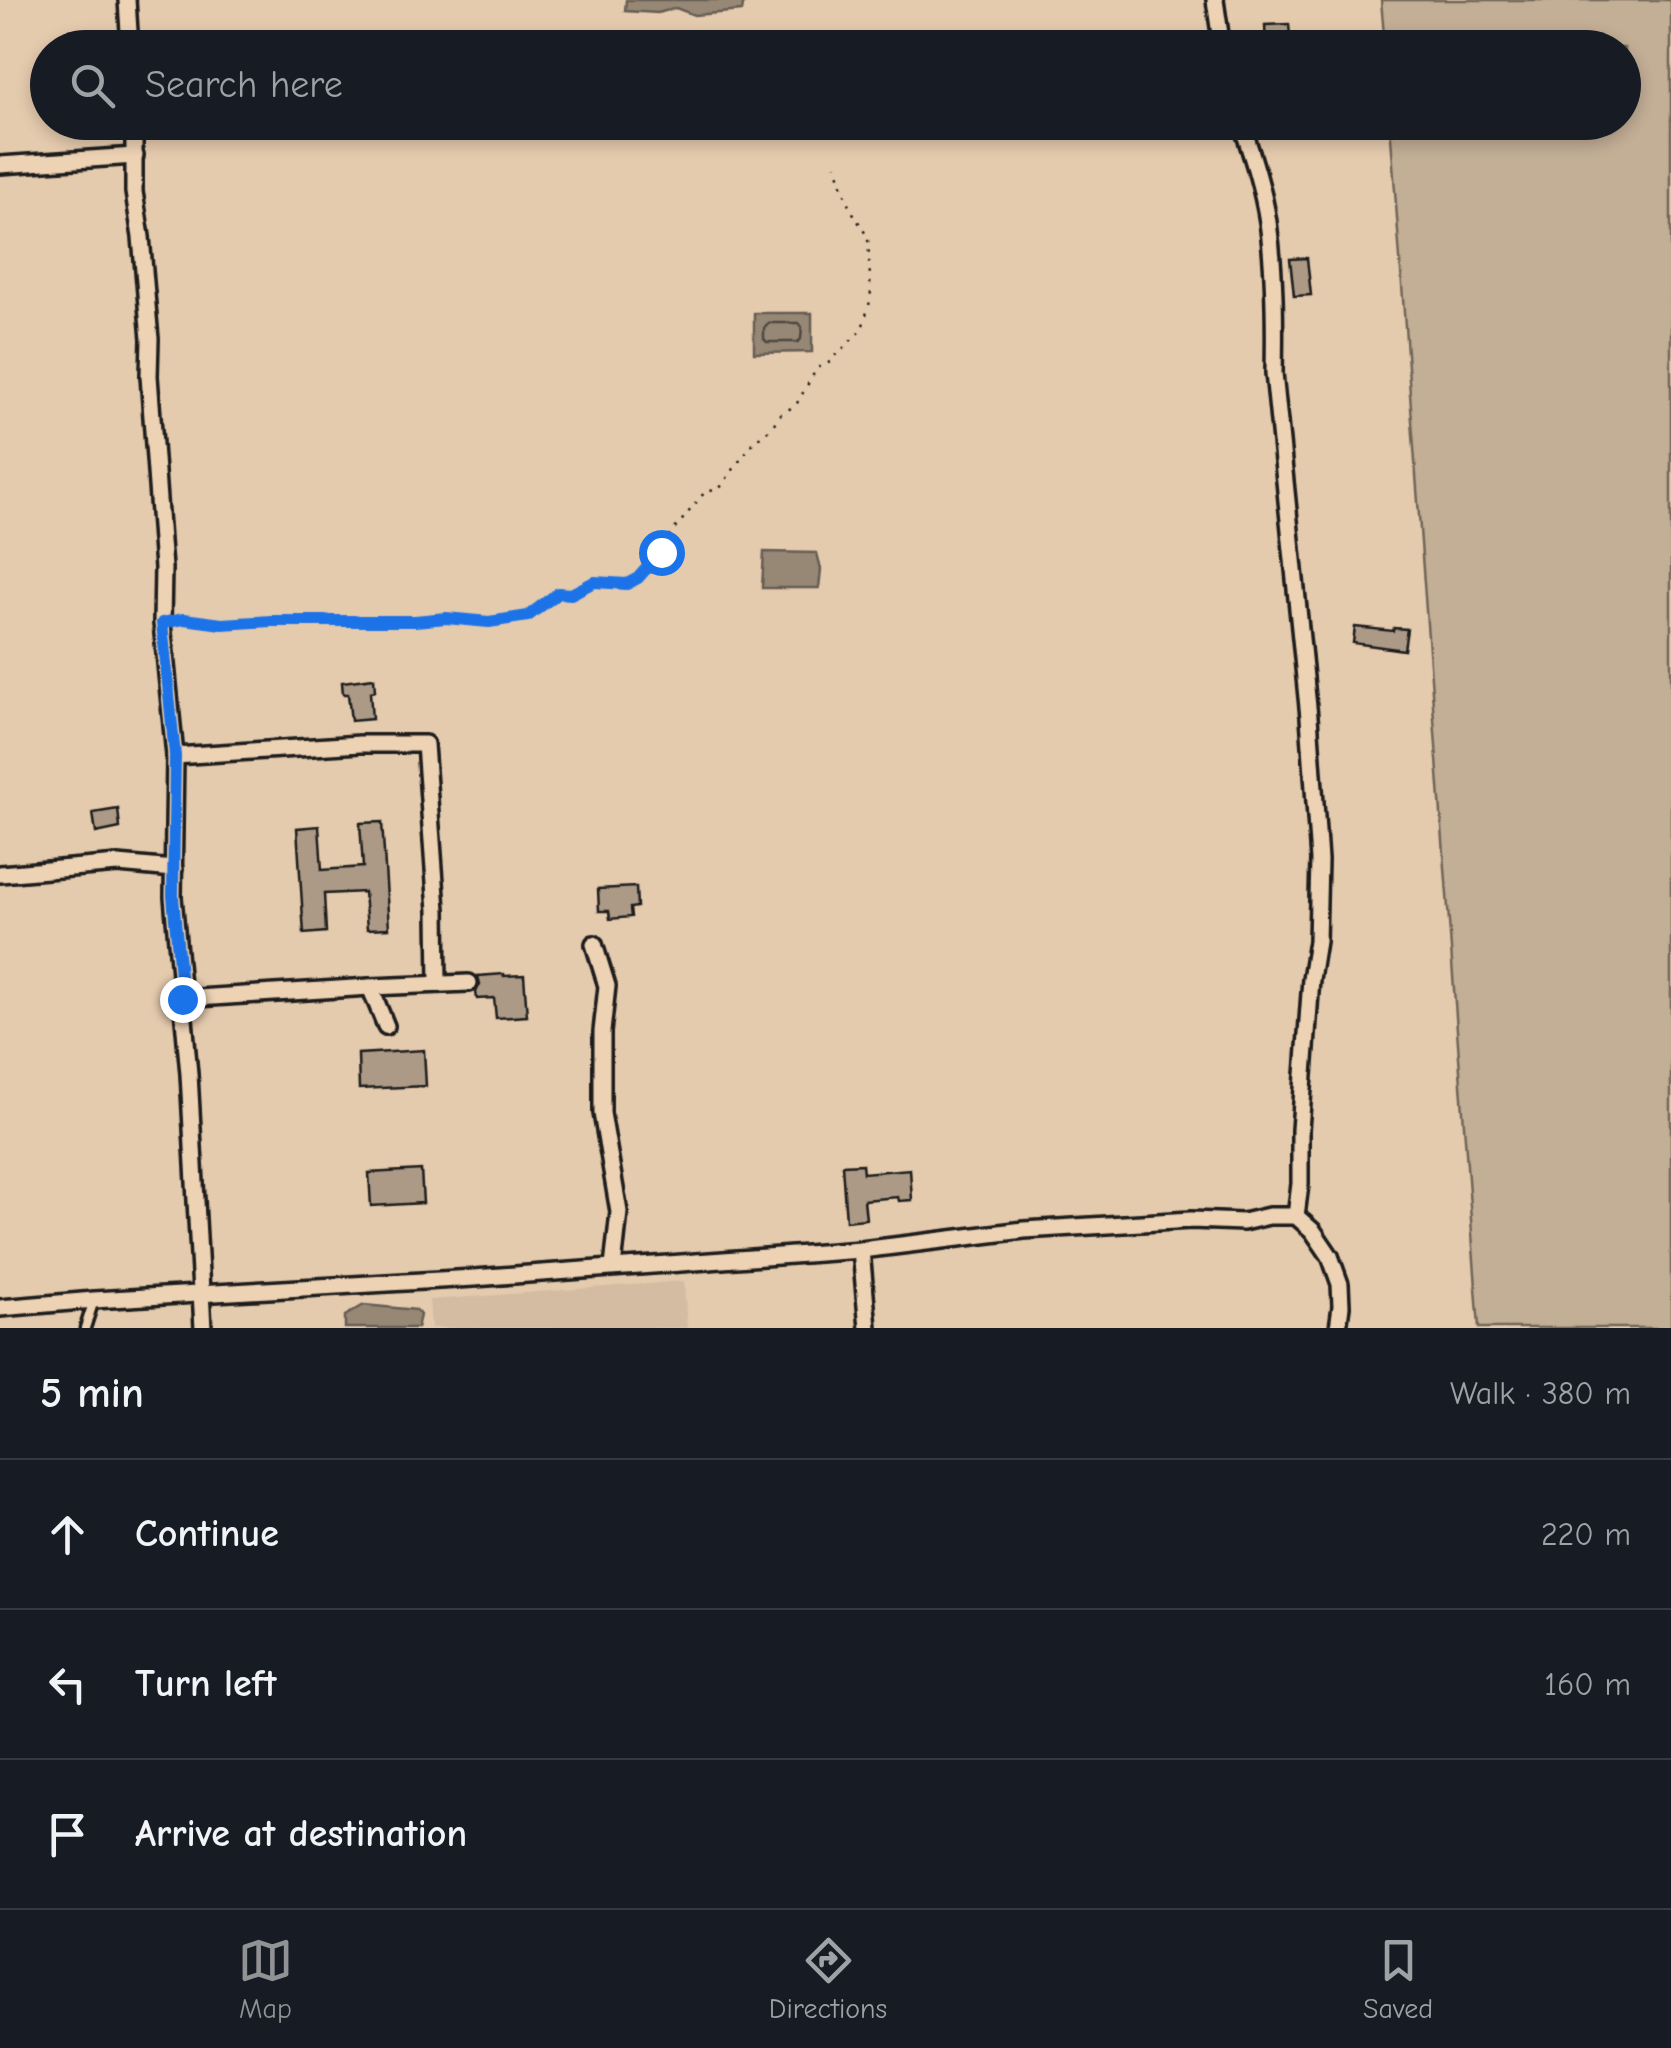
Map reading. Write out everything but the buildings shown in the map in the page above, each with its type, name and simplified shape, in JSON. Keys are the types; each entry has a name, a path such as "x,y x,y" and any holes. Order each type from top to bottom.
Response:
{"street":[{"path":"128,0 129,30"},
{"path":"1214,0 1219,30"},
{"path":"135,140 134,192 150,338 162,623 175,756 173,896 189,1074 203,1328"},
{"path":"1247,140 1268,221 1275,316 1274,374 1309,718 1319,860 1317,942 1311,979 1296,1216"},
{"path":"0,165 136,156"},
{"path":"175,756 360,744 425,744 437,910 438,984"},
{"path":"0,874 118,864 174,870"},
{"path":"594,944 607,986 602,1032 602,1113 618,1212 612,1267"},
{"path":"182,999 470,984"},
{"path":"370,987 386,1026"},
{"path":"0,1308 861,1250 1024,1230 1191,1220 1242,1222 1296,1216 1330,1256 1340,1284 1338,1328"},
{"path":"861,1250 868,1328"}],"lane":[{"path":"85,1328 94,1300"}],"path":[{"path":"162,623 184,619 222,624 446,618 489,622 528,616 558,593 571,594 594,582 627,584 638,578 704,493 720,488 754,441 796,405 817,368 830,362 862,329 871,298 868,238 848,204 836,165"}],"shaded area":[{"path":"1381,0 1671,0 1671,1328 1479,1328 1391,140 1641,140 1641,30 1384,30"},
{"path":"684,1281 687,1328 431,1328 429,1300"}],"water":[{"path":"626,0 744,0 742,11 694,15 676,8 658,13 625,11"},
{"path":"754,313 812,313 812,352 754,353"},
{"path":"764,552 817,553 821,569 819,588 762,588"},
{"path":"364,1305 416,1310 420,1315 417,1328 345,1328 345,1316"}],"route":[{"path":"182,999 173,896 175,756 162,623 184,619 222,624 446,618 489,622 528,616 558,593 571,594 594,582 627,584 638,578 661,552"}]}
